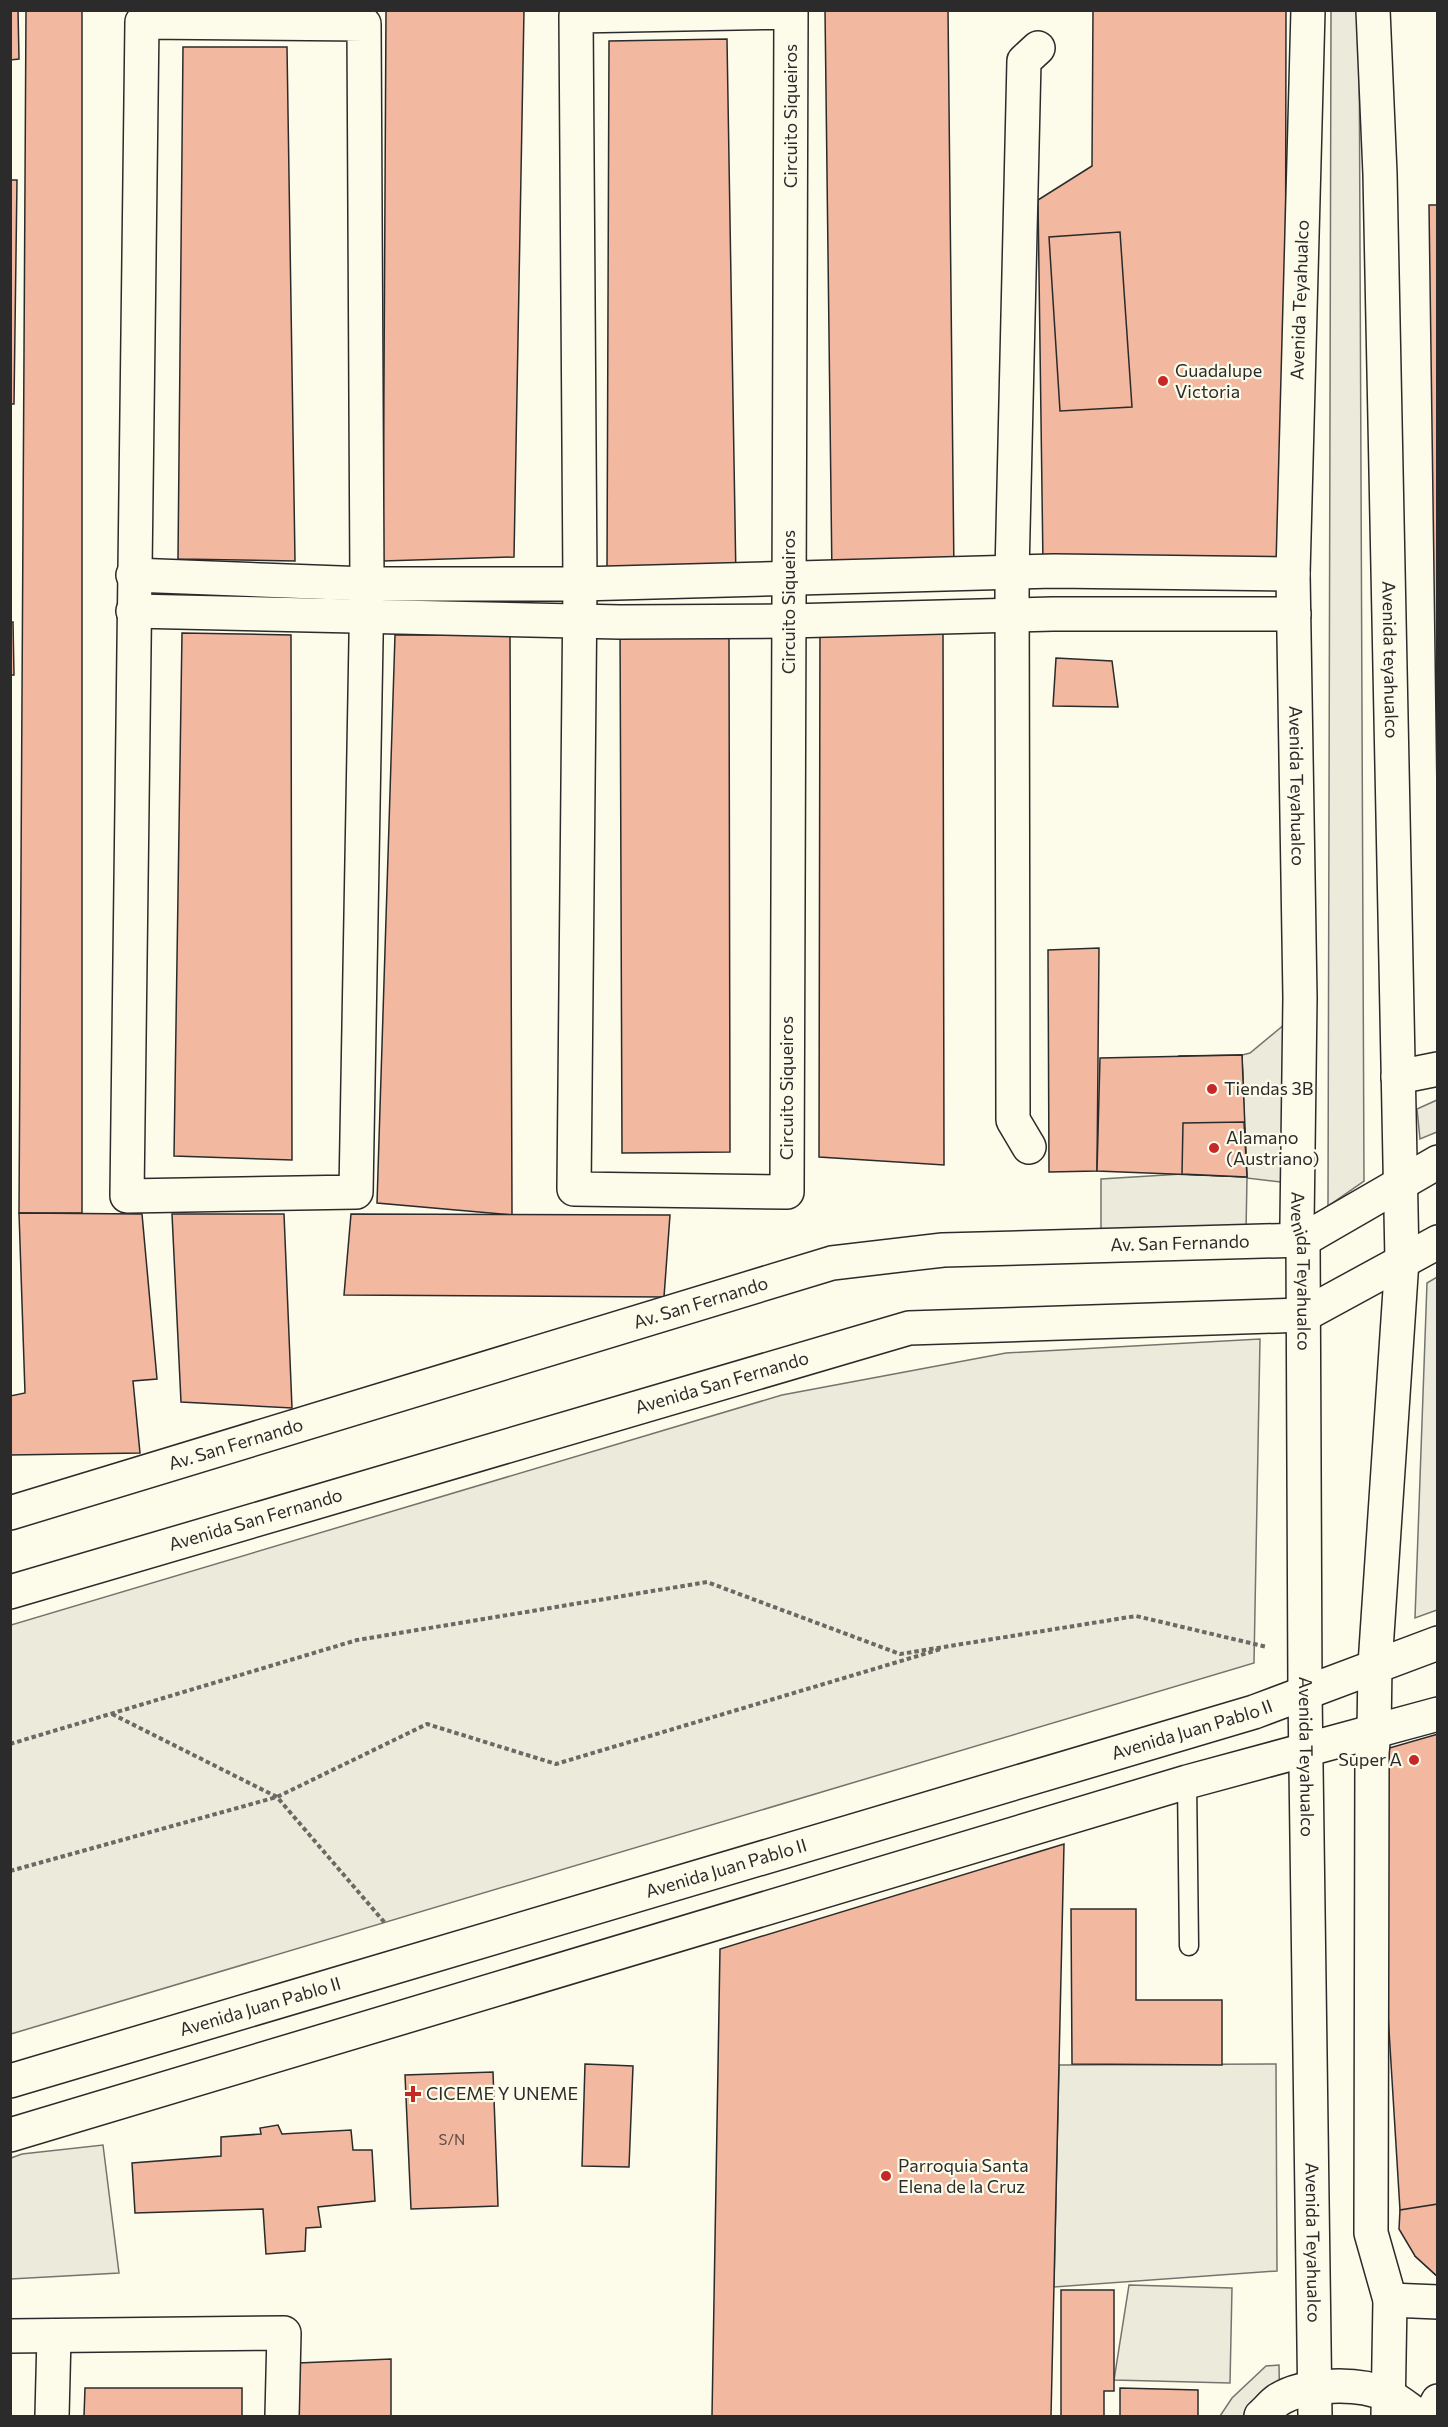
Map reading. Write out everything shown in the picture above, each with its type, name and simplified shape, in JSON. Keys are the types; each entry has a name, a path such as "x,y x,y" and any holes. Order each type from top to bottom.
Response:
{"street":[{"name":"Avenida Teyahualco","path":"1308,10 1293,614 1300,998 1297,1224 1303,1240 1305,1693 1315,2402"},
{"name":"Avenida teyahualco","path":"1373,10 1380,174 1400,1184"},
{"path":"579,621 576,16 791,12"},
{"name":"Circuito Siqueiros","path":"579,621 574,1189 787,1192 791,12"},
{"path":"142,22 363,24 367,600 356,1192 127,1196 134,575 142,22"},
{"path":"1029,1147 1013,1120 1012,573 1024,61 1038,48"},
{"path":"133,611 367,600 580,584 1054,571 1293,574"},
{"path":"134,575 579,621 789,621 1012,615 1293,614"},
{"path":"1398,1077 1437,1070"},
{"name":"Av. San Fernando","path":"10,1513 832,1263 943,1250 1303,1240 1437,1162"},
{"path":"1388,2406 1390,2300 1371,2233 1372,1753 1375,1665 1402,1260 1400,1184"},
{"name":"Avenida San Fernando","path":"10,1592 909,1328 1304,1315 1437,1242"},
{"name":"Avenida Juan Pablo II","path":"10,2081 1254,1712 1437,1643"},
{"path":"10,2135 1187,1782 1437,1714"},
{"path":"1390,2300 1437,2302"},
{"path":"10,2336 284,2333 282,2416"},
{"path":"52,2416 54,2336"},
{"path":"1261,2416 1279,2399 1315,2402 1340,2385 1356,2387 1388,2406 1418,2416"},
{"path":"1430,2416 1437,2401"}],"lane":[{"path":"1187,1782 1189,1946"}],"path":[{"path":"10,1744 357,1640 707,1582 900,1654 1136,1616 1275,1649"},
{"path":"10,1871 277,1797 426,1724 556,1764 957,1644"},
{"path":"111,1714 277,1797 385,1923"}],"shaded area":[{"path":"1359,10 1364,1181 1328,1206 1331,11"},
{"path":"1285,1024 1289,1183 1247,1178 1246,1231 1101,1231 1101,1179 1182,1174 1246,1177 1242,1055 1250,1053"},
{"path":"1437,1100 1437,1132 1420,1139 1417,1109"},
{"path":"1437,1277 1437,1610 1415,1618 1427,1283"},
{"path":"1260,1339 1254,1663 11,2034 11,1625 782,1395 1006,1353"},
{"path":"1276,2064 1277,2271 1054,2287 1059,2065"},
{"path":"103,2145 119,2273 11,2279 11,2158 22,2154"},
{"path":"1129,2285 1232,2288 1230,2383 1114,2380"},
{"path":"1279,2365 1280,2416 1220,2416 1232,2398 1266,2366"}],"building":[{"path":"10,10 18,10 19,59 10,60"},
{"path":"26,10 82,10 82,1213 19,1213"},
{"path":"386,10 524,10 514,557 383,561"},
{"path":"825,10 948,10 954,575 832,578"},
{"name":"Guadalupe Victoria","path":"1093,10 1286,10 1285,562 1043,565 1038,200 1092,166"},
{"path":"727,39 736,581 607,569 609,41"},
{"path":"183,47 287,47 295,561 178,559"},
{"path":"10,180 17,180 14,404 10,404"},
{"path":"1429,205 1438,205 1438,869"},
{"path":"1120,232 1132,407 1060,411 1049,237"},
{"path":"820,620 943,631 944,1165 819,1157"},
{"path":"10,622 13,622 14,675 10,675"},
{"path":"620,622 729,634 730,1152 622,1153"},
{"path":"182,633 291,635 292,1160 174,1156"},
{"path":"395,635 510,635 512,1215 377,1203"},
{"path":"1056,658 1112,661 1118,707 1053,706"},
{"path":"1099,948 1097,1171 1049,1172 1048,950"},
{"name":"Tiendas 3B","path":"1242,1055 1244,1122 1183,1123 1179,1056"},
{"path":"1242,1055 1247,1177 1097,1171 1100,1058"},
{"name":"Alamano (Austriano)","path":"1244,1122 1247,1177 1182,1174 1183,1123"},
{"path":"19,1213 142,1214 157,1379 133,1381 140,1453 10,1455 10,1396 25,1393"},
{"path":"172,1214 284,1214 292,1408 181,1402"},
{"path":"351,1214 670,1215 664,1297 344,1295"},
{"path":"1438,1734 1438,2277 1415,2256 1400,2210 1372,1753"},
{"name":"Parroquia Santa Elena de la Cruz","path":"1064,1844 1051,2416 712,2416 720,1949"},
{"path":"1071,1909 1136,1909 1136,2000 1222,2000 1222,2065 1072,2064"},
{"path":"585,2064 633,2066 629,2167 582,2166"},
{"path":"493,2072 498,2206 411,2209 405,2075"},
{"path":"278,2125 282,2134 351,2130 353,2150 372,2150 375,2201 318,2207 321,2227 306,2228 305,2251 266,2254 263,2209 135,2213 132,2163 221,2156 221,2137 261,2134 260,2128"},
{"path":"1438,2204 1438,2277 1415,2256 1399,2229 1400,2210"},
{"path":"1061,2290 1114,2290 1114,2391 1104,2391 1104,2416 1061,2416"},
{"path":"391,2359 391,2416 297,2416 298,2363"},
{"path":"85,2388 242,2388 242,2416 84,2416"},
{"path":"1120,2388 1198,2390 1198,2416 1120,2416"}],"place":[{"name":"Guadalupe Victoria","path":"1163,381"},
{"name":"Tiendas 3B","path":"1212,1089"},
{"name":"Alamano (Austriano)","path":"1214,1148"},
{"name":"Super A","path":"1414,1760"},
{"name":"CICEME Y UNEME","path":"413,2094"},
{"name":"Parroquia Santa Elena de la Cruz","path":"886,2176"}]}
